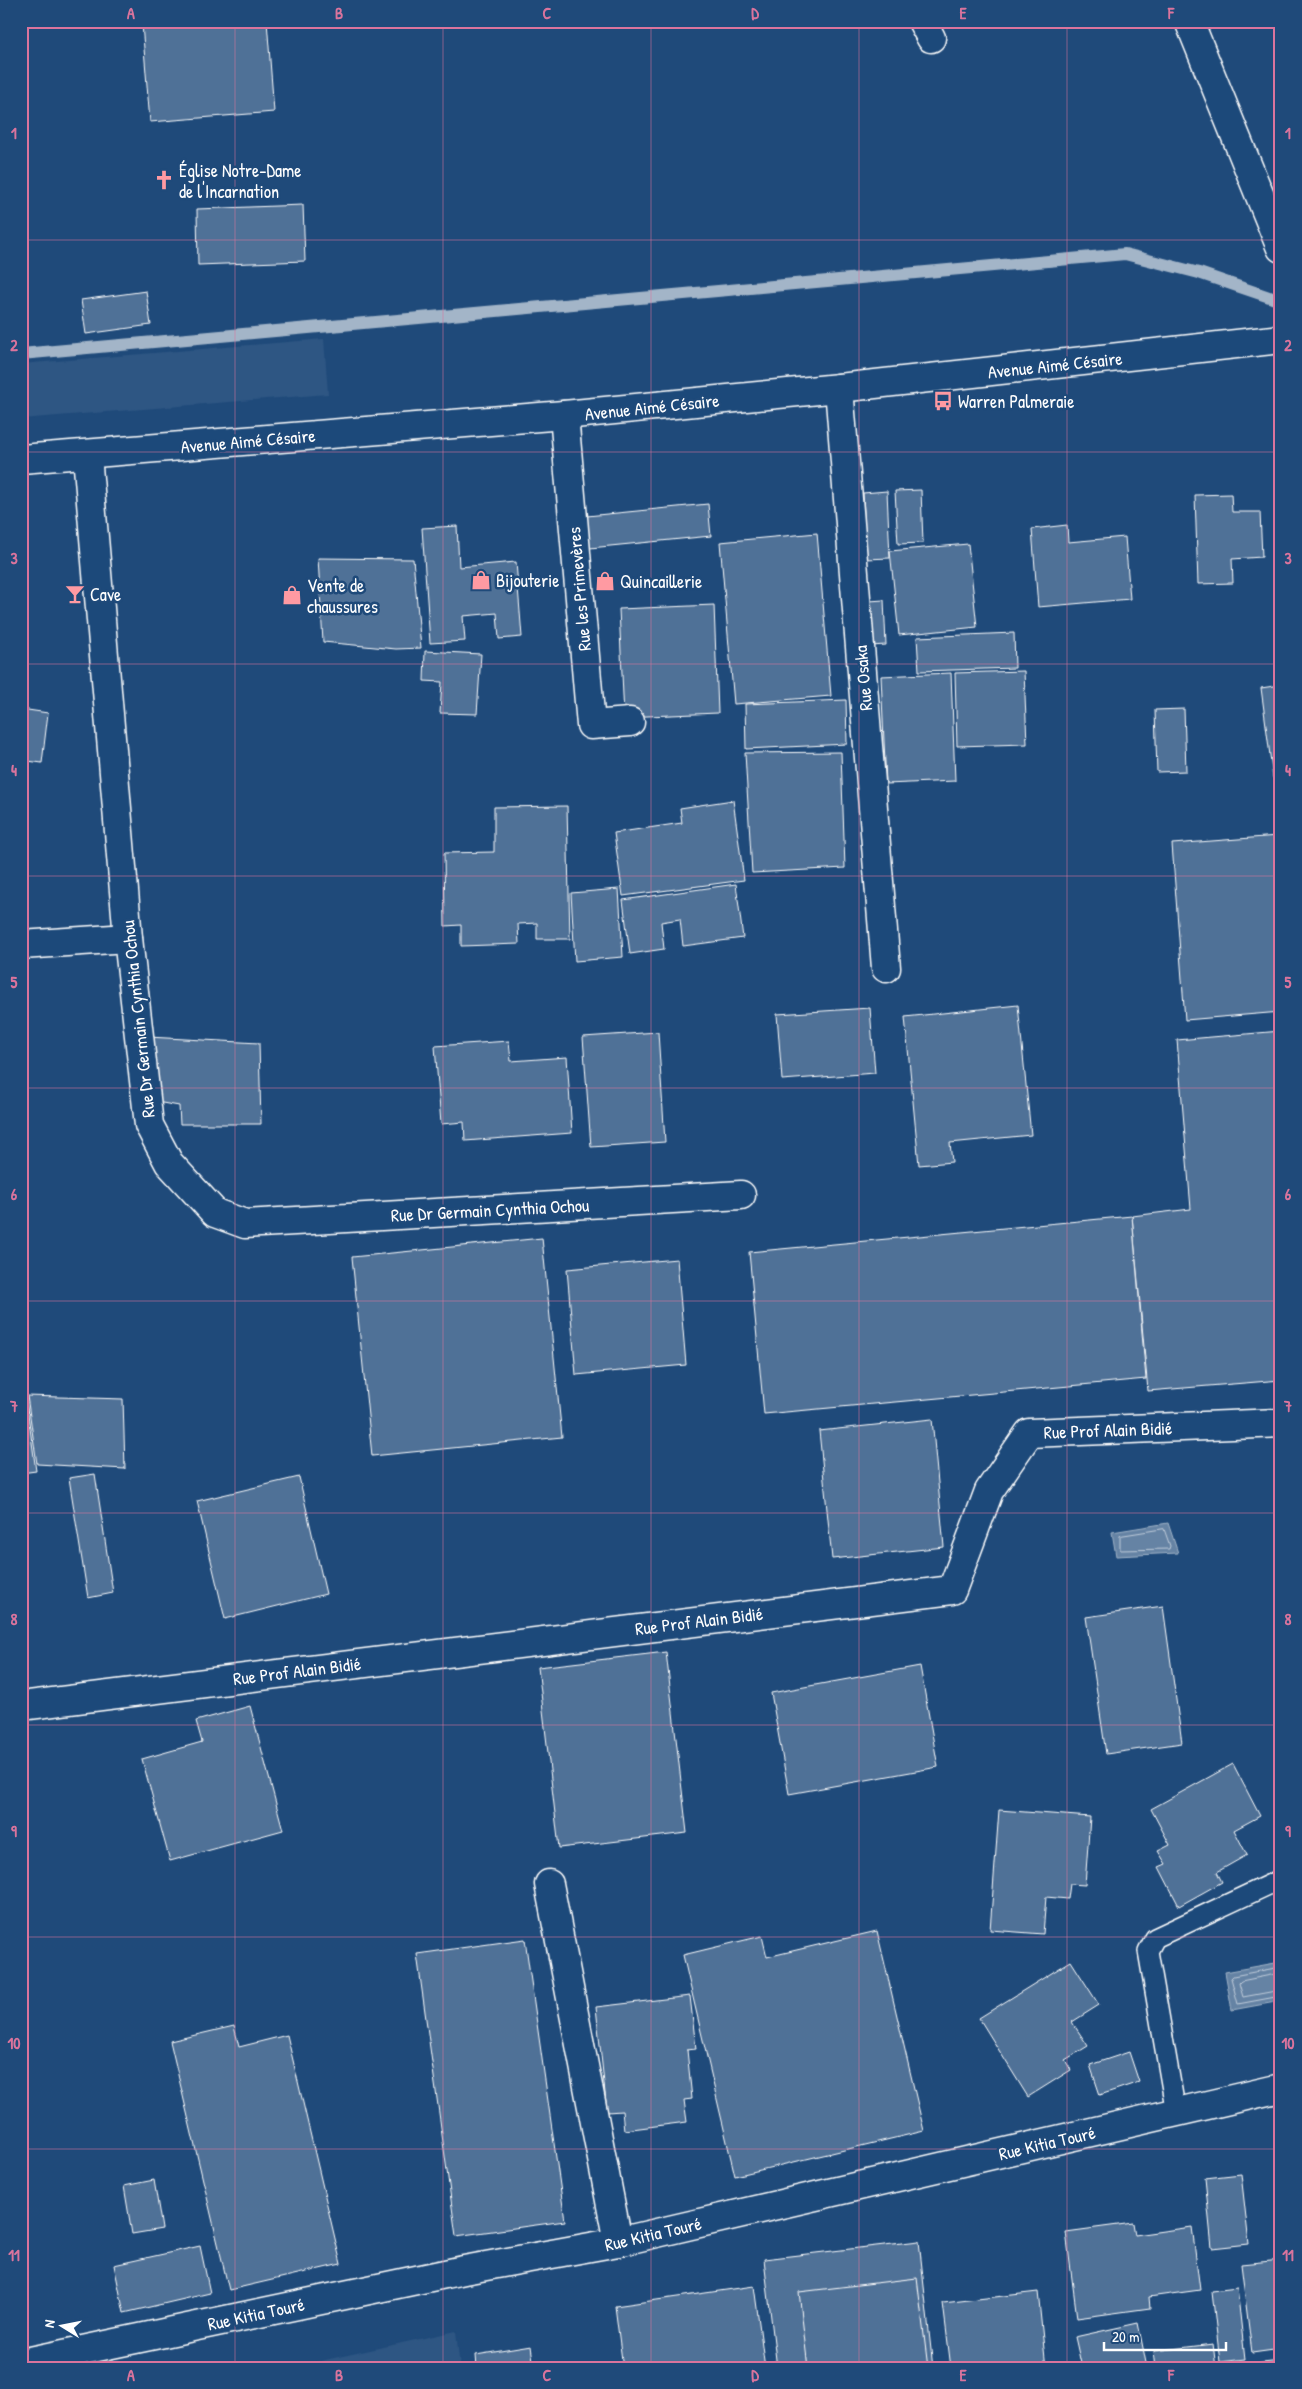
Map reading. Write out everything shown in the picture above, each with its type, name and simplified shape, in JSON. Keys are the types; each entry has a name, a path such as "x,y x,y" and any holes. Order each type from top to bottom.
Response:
{"street":[{"path":"1189,21 1281,248"},
{"name":"Avenue Aimé Césaire","path":"21,460 564,415 839,388 1281,339"},
{"name":"Rue Osaka","path":"839,388 886,968"},
{"name":"Rue les Primevères","path":"564,415 591,725 630,722"},
{"name":"Rue Dr Germain Cynthia Ochou","path":"87,455 128,938 150,1125 169,1163 215,1213 245,1224 741,1195"},
{"path":"21,945 128,938"},
{"name":"Rue Prof Alain Bidié","path":"21,1706 952,1590 989,1491 1029,1433 1281,1423"},
{"path":"549,1884 618,2242"},
{"name":"Rue Kitia Touré","path":"21,2363 464,2270 618,2242 1281,2088"}],"lane":[{"path":"1176,2113 1148,1950 1155,1938 1281,1879"}],"shaded area":[{"path":"324,339 328,394 21,419 21,364"},
{"path":"456,2331 460,2368 289,2368"}],"water":[{"path":"1168,1523 1178,1553 1116,1556 1112,1532"},
{"path":"1281,1962 1281,2001 1232,2010 1225,1972"}],"building":[{"path":"176,21 267,21 274,112 150,122 142,24"},
{"path":"303,205 305,261 198,265 197,209"},
{"path":"146,291 151,325 86,334 81,300"},
{"path":"921,490 923,543 898,544 895,491"},
{"path":"887,491 890,558 866,559 863,493"},
{"path":"1231,494 1232,512 1260,512 1262,557 1232,559 1233,583 1198,584 1195,495"},
{"path":"708,504 711,536 590,548 587,516"},
{"path":"1067,525 1068,542 1125,537 1130,599 1038,607 1032,529"},
{"path":"457,526 459,567 516,562 522,637 499,639 497,613 463,616 465,641 430,643 422,528"},
{"path":"817,533 831,696 734,704 720,542"},
{"path":"968,544 977,627 899,635 890,551"},
{"path":"318,558 413,559 421,648 396,649 323,642"},
{"path":"884,600 886,645 871,646 869,601"},
{"path":"714,605 718,713 624,717 619,609"},
{"path":"1014,633 1015,668 919,671 917,637"},
{"path":"425,651 481,654 477,714 440,713 442,682 424,681"},
{"path":"1024,671 1027,744 957,746 955,673"},
{"path":"951,673 955,781 886,784 881,676"},
{"path":"1281,685 1281,777 1273,778 1261,688"},
{"path":"846,700 847,744 746,749 745,704"},
{"path":"21,709 48,713 42,763 21,760"},
{"path":"1184,709 1186,771 1157,772 1155,710"},
{"path":"841,752 845,868 752,873 745,753"},
{"path":"733,800 744,880 623,896 614,833 682,823 680,808"},
{"path":"567,806 570,939 537,939 537,923 518,924 519,944 461,946 461,925 445,926 444,853 494,852 494,807"},
{"path":"1278,836 1281,873 1281,1012 1185,1020 1172,844"},
{"path":"736,884 743,938 683,946 680,919 661,922 664,949 630,954 623,900"},
{"path":"619,889 623,957 575,961 571,893"},
{"path":"1018,1005 1031,1135 950,1143 952,1162 919,1165 905,1017"},
{"path":"870,1008 875,1073 782,1080 777,1014"},
{"path":"1281,1031 1281,1380 1148,1391 1132,1216 1191,1209 1177,1040"},
{"path":"658,1032 665,1142 591,1147 583,1037"},
{"path":"148,1037 259,1043 261,1124 180,1124 179,1106 151,1101"},
{"path":"509,1041 511,1061 567,1057 572,1133 465,1141 464,1122 441,1124 435,1046"},
{"path":"1132,1216 1146,1379 764,1414 749,1252"},
{"path":"542,1238 562,1437 372,1456 352,1257"},
{"path":"677,1259 686,1365 576,1375 567,1269"},
{"path":"21,1365 36,1471 21,1473"},
{"path":"27,1396 123,1399 125,1469 37,1464"},
{"path":"932,1419 944,1547 832,1559 819,1431"},
{"path":"95,1474 113,1593 88,1598 69,1478"},
{"path":"299,1477 326,1594 225,1619 197,1501"},
{"path":"1163,1606 1182,1743 1106,1754 1086,1617"},
{"path":"666,1652 687,1833 559,1848 538,1667"},
{"path":"920,1666 938,1767 789,1794 771,1693"},
{"path":"250,1706 283,1830 170,1861 142,1759 202,1742 196,1721"},
{"path":"1233,1764 1260,1816 1234,1830 1247,1855 1217,1872 1222,1882 1179,1906 1159,1867 1166,1864 1158,1851 1170,1845 1151,1809"},
{"path":"999,1810 1090,1817 1085,1885 1070,1884 1068,1899 1046,1897 1043,1934 990,1930"},
{"path":"877,1931 924,2131 735,2176 683,1955 762,1936 767,1957"},
{"path":"525,1939 565,2221 456,2236 417,1954"},
{"path":"1071,1961 1099,2005 1072,2022 1088,2046 1065,2060 1071,2070 1028,2097 979,2018"},
{"path":"690,1996 696,2049 687,2050 692,2099 684,2100 687,2122 624,2130 622,2111 607,2112 596,2007"},
{"path":"234,2026 239,2047 287,2035 341,2264 229,2290 170,2041"},
{"path":"1129,2052 1139,2082 1100,2095 1090,2065"},
{"path":"1241,2174 1249,2244 1212,2248 1205,2178"},
{"path":"154,2180 162,2229 132,2234 124,2186"},
{"path":"1281,2214 1281,2242 1278,2215"},
{"path":"1133,2223 1135,2235 1192,2227 1200,2290 1149,2297 1150,2308 1077,2318 1066,2232"},
{"path":"919,2241 933,2368 777,2368 764,2259"},
{"path":"200,2246 210,2293 124,2313 114,2265"},
{"path":"1281,2260 1281,2349 1252,2353 1241,2264"},
{"path":"917,2278 928,2368 808,2368 799,2292"},
{"path":"754,2286 765,2368 623,2368 615,2306"},
{"path":"1237,2288 1245,2359 1220,2362 1212,2291"},
{"path":"1038,2292 1046,2368 951,2368 943,2303"},
{"path":"1138,2323 1147,2368 1082,2368 1075,2337"},
{"path":"1213,2344 1216,2368 1156,2368 1154,2351"},
{"path":"531,2346 534,2368 477,2368 476,2355"},
{"path":"1281,2361 1281,2368 1225,2368 1225,2367"}],"waterway":[{"path":"21,354 1125,254 1199,273 1281,301"}],"place":[{"name":"Église Notre-Dame de l'Incarnation","path":"164,180"},
{"name":"Warren Palmeraie","path":"943,401"},
{"name":"Bijouterie","path":"481,580"},
{"name":"Quincaillerie","path":"605,581"},
{"name":"Cave","path":"75,594"},
{"name":"Vente de chaussures","path":"292,595"}]}
